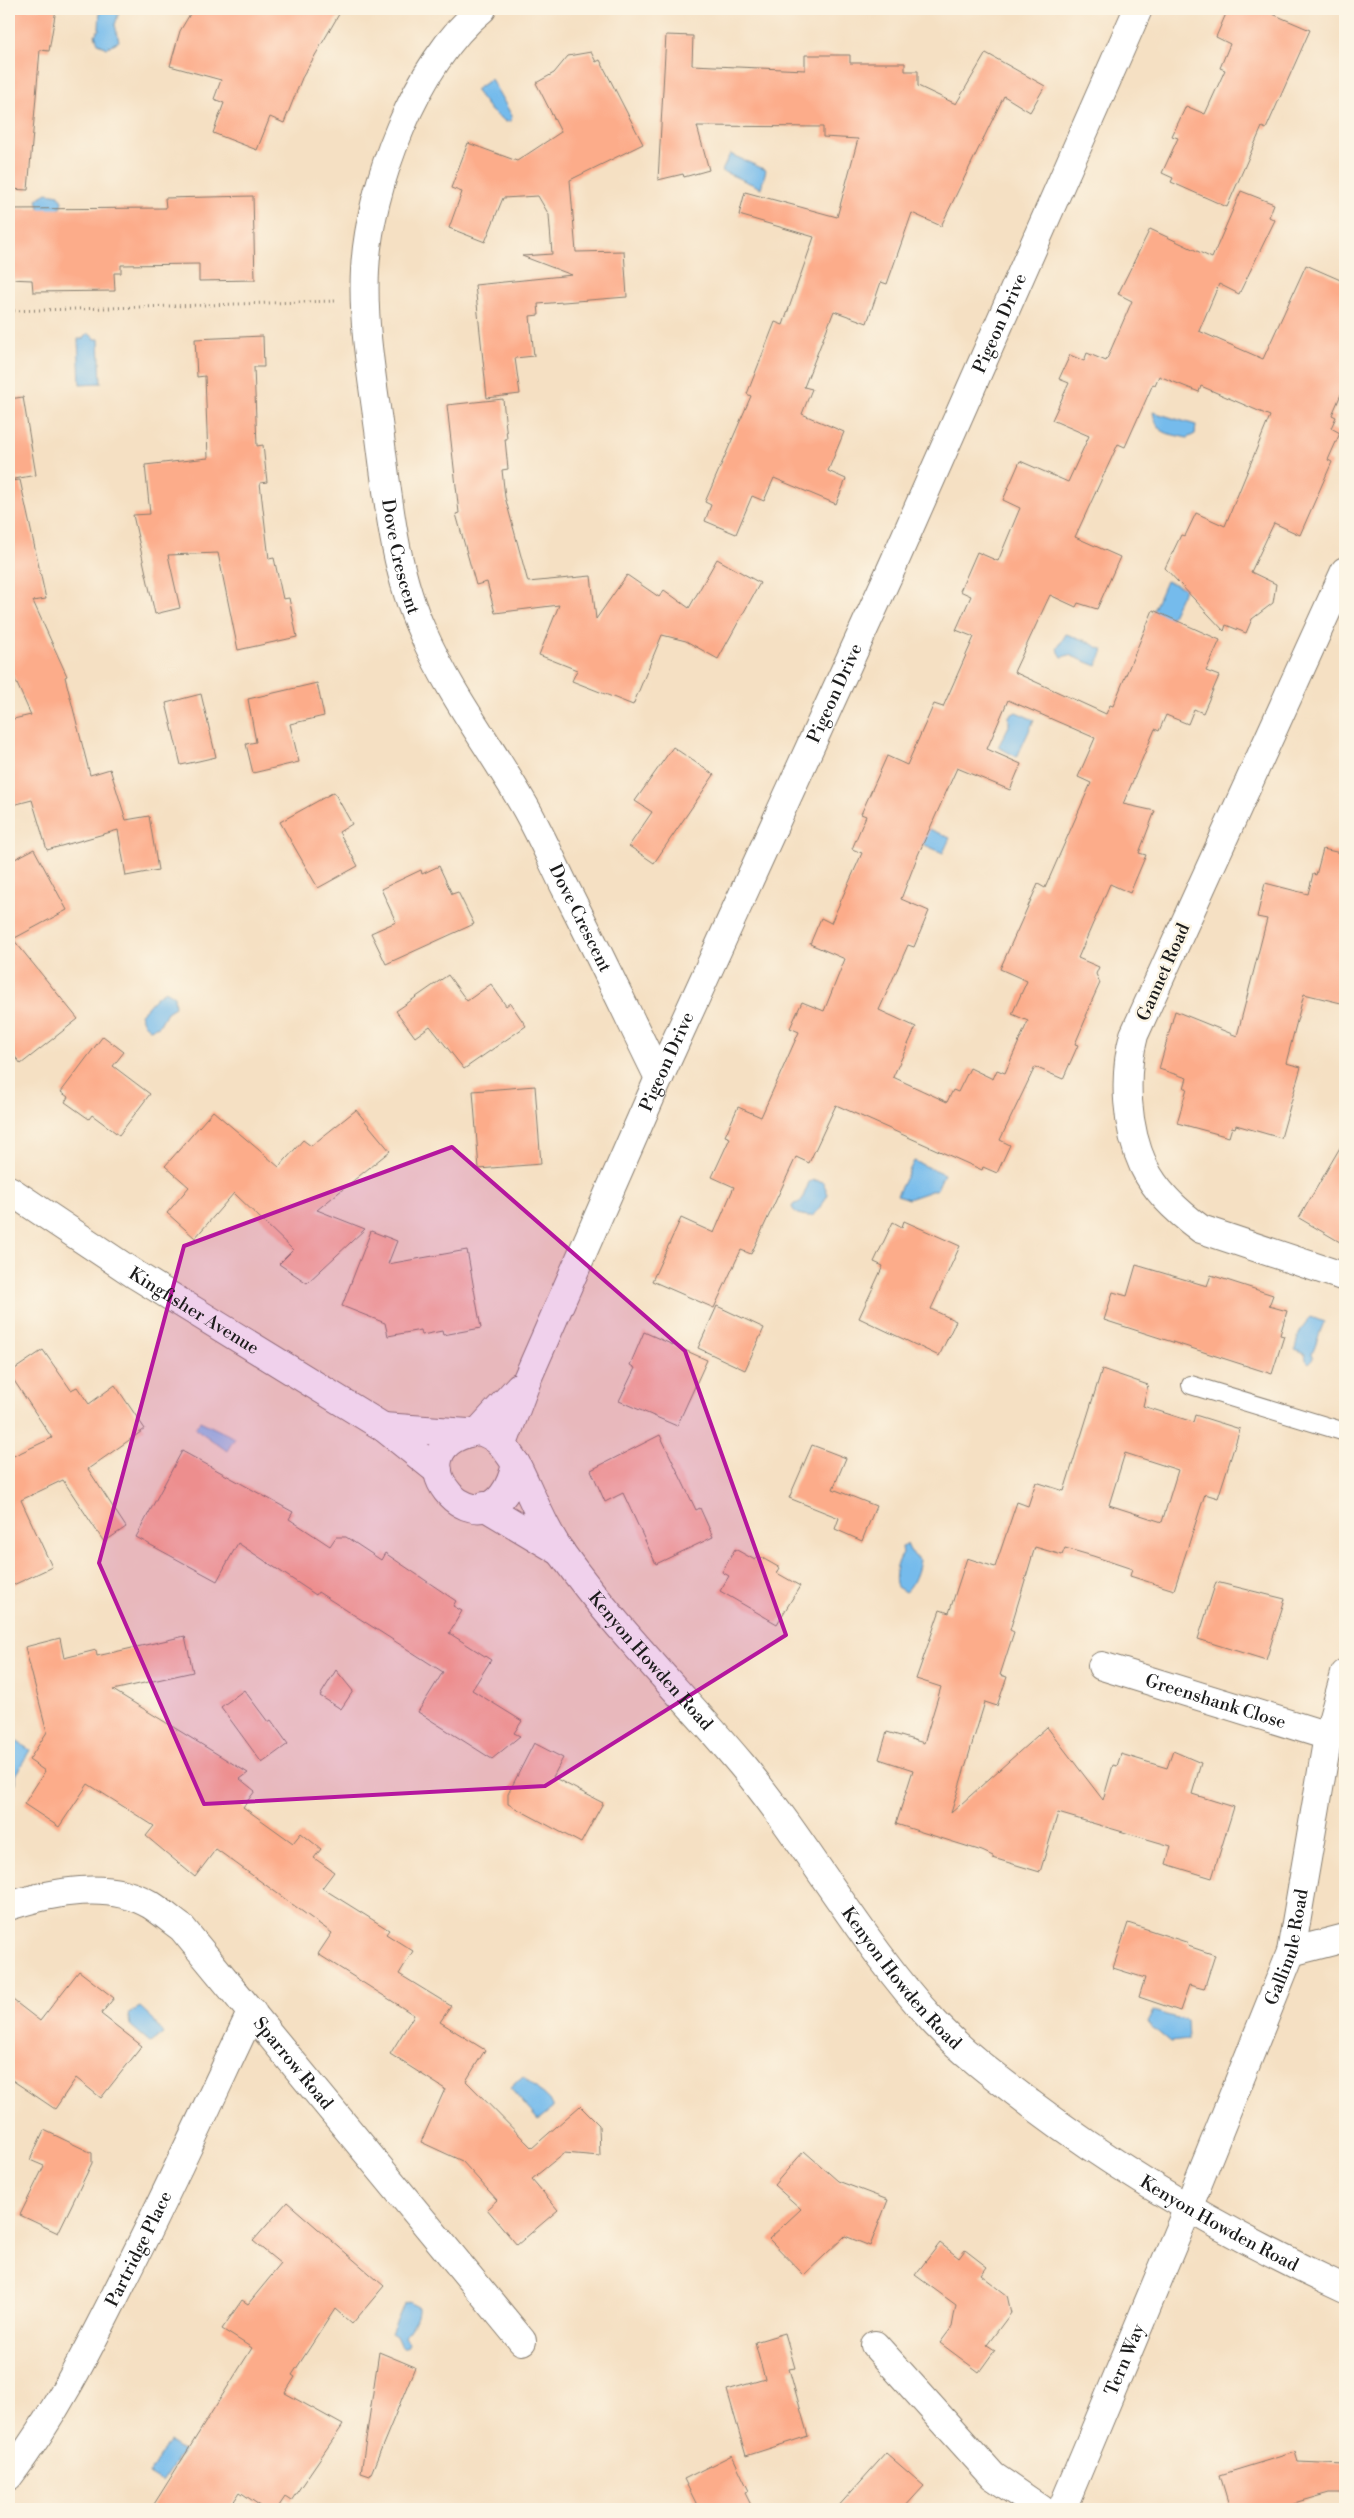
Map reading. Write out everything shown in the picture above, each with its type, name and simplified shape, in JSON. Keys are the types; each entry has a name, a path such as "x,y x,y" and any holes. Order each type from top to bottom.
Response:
{"street":[{"name":"Dove Crescent","path":"482,9 461,26 427,73 396,139 371,219 365,270 365,317 388,506 402,573 422,633 462,706 522,802 659,1078"},
{"name":"Pigeon Drive","path":"510,1454 528,1376 659,1078 894,565 1138,9"},
{"name":"Gannet Road","path":"1345,571 1134,1035 1130,1051 1128,1074 1130,1113 1138,1152 1145,1169 1182,1215 1200,1229 1345,1277"},
{"name":"Kingfisher Avenue","path":"9,1190 136,1275 383,1427 438,1471"},
{"name":"Pigeon Drive","path":"474,1432 528,1376"},
{"name":"Kingfisher Avenue","path":"383,1427 474,1432"},
{"path":"474,1432 493,1435 510,1454 512,1482 506,1493 496,1502 484,1506 470,1507 458,1503 448,1495 440,1484 438,1471 440,1458 446,1446 456,1437 474,1432"},
{"name":"Kenyon Howden Road","path":"510,1454 561,1552 648,1659 742,1766 830,1883 880,1959 937,2025 993,2076 1078,2139 1188,2208 1299,2267 1345,2289"},
{"name":"Kenyon Howden Road","path":"484,1506 561,1552"},
{"name":"Greenshank Close","path":"1102,1666 1328,1736"},
{"name":"Gallinule Road","path":"1188,2208 1291,1952 1328,1736 1345,1674"},
{"name":"Sparrow Road","path":"9,1906 40,1896 92,1890 124,1894 150,1905 182,1928 522,2341"},
{"path":"1291,1952 1345,1938"},
{"name":"Partridge Place","path":"9,2476 24,2456 78,2370 159,2208 252,2011"},
{"name":"Tern Way","path":"1062,2509 1188,2208"},
{"path":"875,2345 994,2476 1041,2509"}],"lane":[{"path":"1191,1386 1345,1432"}],"path":[{"path":"9,311 365,300"}],"highlighted area":[{"path":"452,1147 685,1351 786,1635 545,1786 204,1804 99,1563 184,1246"}],"water":[{"path":"100,9 120,9 115,25 119,41 106,48 98,43 95,35 99,29"},
{"path":"491,79 512,116 511,121 506,122 491,111 475,90"},
{"path":"730,154 766,170 761,188 722,171"},
{"path":"47,193 59,195 62,202 58,215 41,217 37,199"},
{"path":"88,333 95,339 99,339 101,383 80,384 78,339 82,339"},
{"path":"1153,412 1196,425 1195,434 1187,438 1164,432 1157,425"},
{"path":"1166,581 1185,588 1168,624 1150,618"},
{"path":"1066,634 1084,640 1103,650 1097,666 1069,655 1062,657 1057,649"},
{"path":"1016,712 1034,720 1017,757 998,747 1009,726 1009,716"},
{"path":"918,824 950,838 943,853 918,842"},
{"path":"166,991 174,996 175,1007 167,1012 159,1026 150,1029 144,1024 140,1014 159,995"},
{"path":"914,1161 944,1174 937,1189 908,1199 897,1195"},
{"path":"814,1180 823,1182 828,1194 820,1209 812,1216 803,1215 793,1210 792,1207 794,1204 801,1202 809,1182"},
{"path":"1311,1317 1324,1322 1312,1354 1314,1358 1309,1363 1306,1360 1305,1354 1295,1350 1300,1332"},
{"path":"200,1421 235,1438 227,1451 195,1428"},
{"path":"907,1544 911,1553 920,1560 913,1582 905,1592 897,1587 896,1575 897,1565 903,1554 902,1547"},
{"path":"16,1741 30,1750 16,1774 16,1783 10,1787 9,1753"},
{"path":"140,2007 153,2019 163,2034 151,2043 130,2025 128,2014"},
{"path":"1153,2011 1187,2021 1188,2040 1170,2042 1147,2023"},
{"path":"523,2076 549,2100 553,2108 538,2120 510,2088"},
{"path":"408,2302 418,2307 418,2311 414,2323 404,2336 408,2343 406,2347 401,2347 396,2336 391,2333 404,2304"},
{"path":"169,2442 183,2451 162,2482 149,2474"}],"building":[{"path":"9,9 56,9 49,51 40,50 28,190 9,189"},
{"path":"193,9 342,9 302,78 284,123 270,117 257,150 213,133 224,103 214,99 221,80 170,66 180,31"},
{"path":"1228,9 1261,9 1310,30 1266,129 1262,127 1227,207 1171,182 1173,178 1162,173 1178,138 1172,136 1186,106 1205,114 1225,70 1220,68 1230,44 1216,37"},
{"path":"666,35 693,36 692,65 805,70 805,55 850,55 850,63 905,63 905,71 918,71 918,86 956,104 986,53 1045,86 1030,112 1004,96 941,226 912,213 887,284 881,282 867,323 834,311 804,387 812,389 802,414 844,432 828,471 846,479 836,504 774,478 764,501 752,496 736,534 705,521 711,505 705,502 751,396 747,394 775,322 783,325 814,237 739,215 745,192 837,217 858,139 823,137 823,127 697,126 709,170 684,177 683,174 658,180"},
{"path":"591,52 596,62 600,60 643,144 570,180 576,252 624,251 627,297 538,304 539,315 530,316 534,356 515,358 520,394 487,398 475,285 572,275 522,256 552,254 549,215 538,196 503,198 485,242 449,228 462,192 451,188 468,143 517,161 561,132 536,83 554,73 568,56"},
{"path":"1241,191 1274,204 1269,217 1275,220 1239,294 1219,284 1199,331 1263,359 1306,265 1345,282 1345,385 1332,415 1336,417 1331,428 1340,433 1328,460 1332,462 1300,535 1274,523 1251,572 1276,584 1273,603 1252,619 1246,633 1226,625 1224,631 1165,568 1181,535 1185,536 1196,513 1225,526 1270,416 1201,386 1199,392 1159,376 1155,385 1153,384 1125,447 1118,444 1075,537 1120,557 1097,609 1078,603 1076,607 1050,595 1014,672 1106,714 1110,705 1113,706 1153,610 1220,640 1206,671 1219,676 1203,713 1194,709 1188,724 1166,715 1159,731 1155,729 1123,804 1155,811 1139,853 1146,855 1130,893 1110,884 1078,958 1099,967 1096,974 1100,983 1085,1016 1086,1018 1075,1044 1078,1045 1063,1079 1035,1067 1000,1140 1010,1145 997,1173 983,1167 982,1170 836,1105 809,1163 796,1157 751,1254 741,1250 714,1308 652,1281 681,1218 714,1233 734,1187 712,1177 730,1138 725,1136 738,1107 761,1117 799,1032 790,1028 802,1002 824,1011 845,959 810,944 821,918 831,923 862,853 852,849 866,816 861,814 887,756 907,765 934,704 943,707 974,637 956,630 971,596 960,591 977,552 998,561 1020,508 1003,500 1020,461 1068,482 1089,436 1052,420 1069,383 1059,379 1070,355 1084,361 1087,353 1106,361 1132,301 1118,294 1150,229 1212,258","holes":["1008,700 1095,738 1078,777 1091,783 1045,888 1038,884 1000,969 1027,981 1012,1014 1028,1021 1005,1073 997,1070 993,1079 970,1068 958,1092 953,1090 947,1102 893,1077 916,1027 879,1010 908,945 914,947 929,911 901,899 918,855 957,768 1010,790 1021,764 987,749"]},
{"path":"253,196 255,280 199,281 199,264 121,265 121,273 114,273 115,291 33,292 32,280 9,279 9,209 166,208 165,198"},
{"path":"263,336 264,367 254,367 257,446 263,445 267,482 260,483 269,559 274,558 283,599 289,598 297,637 238,650 218,553 168,555 180,608 155,614 133,515 150,514 145,465 208,458 205,376 197,377 195,339"},
{"path":"23,397 36,475 9,480 9,399"},
{"path":"503,399 508,469 502,470 505,497 528,582 591,576 596,619 627,575 659,597 664,590 689,608 717,559 760,583 718,659 686,641 662,635 633,705 572,681 577,670 539,655 559,605 495,613 487,582 476,585 456,514 459,513 447,405"},
{"path":"20,480 46,599 33,601 67,676 65,677 90,775 110,769 126,820 149,816 158,870 126,876 118,830 47,850 32,800 9,806 9,720 31,715 9,666 9,481"},
{"path":"317,683 324,716 290,724 299,762 253,773 246,744 256,742 248,699"},
{"path":"201,694 216,757 181,765 166,703"},
{"path":"673,747 714,775 654,863 629,846 652,812 635,801"},
{"path":"334,792 352,824 339,832 358,866 318,888 280,822"},
{"path":"34,849 67,910 13,939 78,1019 21,1064 9,1049 9,862"},
{"path":"1323,849 1345,854 1345,1004 1304,994 1286,1063 1301,1067 1281,1138 1236,1125 1235,1128 1232,1127 1229,1137 1177,1123 1187,1088 1184,1088 1187,1078 1159,1069 1175,1011 1237,1036 1267,919 1257,917 1265,883 1308,894 1313,874 1316,875"},
{"path":"439,866 452,894 458,892 474,924 386,964 371,933 396,922 381,889 421,870 422,874"},
{"path":"448,975 467,1001 491,984 506,1006 510,1003 526,1026 464,1069 430,1026 415,1037 396,1011"},
{"path":"103,1036 124,1052 113,1066 150,1094 119,1135 92,1115 89,1119 65,1102 68,1097 61,1092"},
{"path":"535,1086 541,1164 479,1169 473,1091"},
{"path":"356,1110 390,1151 317,1210 365,1229 307,1283 279,1264 293,1250 234,1193 195,1238 167,1213 189,1187 165,1166 213,1111 279,1167 303,1140 311,1146"},
{"path":"1345,1139 1345,1245 1299,1218"},
{"path":"904,1221 960,1246 931,1309 956,1321 939,1356 859,1318 883,1266 874,1262 893,1222 902,1227"},
{"path":"371,1231 397,1241 388,1264 467,1250 481,1328 443,1335 442,1331 422,1335 421,1330 388,1336 385,1323 342,1306"},
{"path":"1136,1265 1207,1286 1211,1275 1273,1295 1269,1306 1287,1311 1280,1335 1284,1336 1272,1374 1104,1320 1113,1292 1127,1296"},
{"path":"717,1306 764,1328 745,1370 698,1348"},
{"path":"644,1332 707,1360 677,1426 619,1401 635,1368 630,1365"},
{"path":"43,1350 71,1390 77,1387 89,1404 115,1385 145,1429 88,1469 126,1527 104,1542 63,1480 21,1500 52,1567 9,1587 9,1458 52,1438 9,1373"},
{"path":"1102,1369 1148,1385 1143,1406 1193,1422 1195,1415 1240,1429 1218,1498 1205,1494 1174,1590 1130,1576 1132,1569 1093,1556 1065,1548 1062,1555 1035,1547 1010,1630 1014,1632 1000,1675 1007,1677 997,1706 985,1702 951,1813 1047,1727 1103,1800 1113,1765 1117,1766 1121,1754 1167,1768 1173,1751 1201,1763 1192,1794 1234,1807 1212,1878 1166,1864 1171,1846 1058,1813 1040,1872 993,1858 993,1856 982,1851 896,1824 913,1770 879,1759 887,1732 924,1743 941,1687 916,1679 940,1610 949,1613 967,1558 995,1567 1017,1502 1028,1506 1036,1482 1064,1491","holes":["1125,1453 1178,1470 1162,1522 1109,1505"]},
{"path":"660,1435 696,1510 700,1508 713,1537 656,1564 623,1493 605,1502 591,1470"},
{"path":"812,1445 846,1458 833,1489 876,1506 862,1541 835,1529 839,1518 789,1498"},
{"path":"182,1451 293,1512 289,1519 330,1546 336,1537 346,1537 381,1560 385,1553 456,1601 453,1606 462,1611 449,1633 491,1660 472,1690 522,1721 514,1733 520,1736 492,1759 418,1712 443,1672 318,1592 316,1595 238,1543 217,1581 136,1537"},
{"path":"735,1549 755,1560 757,1555 780,1568 777,1573 800,1586 777,1624 720,1591 729,1576 722,1572"},
{"path":"1216,1582 1285,1599 1266,1660 1198,1639"},
{"path":"185,1636 193,1672 113,1690 248,1773 240,1779 255,1791 243,1807 293,1843 301,1833 321,1849 314,1858 334,1872 322,1888 389,1930 386,1934 413,1951 399,1974 451,2006 440,2022 485,2050 466,2081 532,2148 580,2106 599,2125 600,2156 564,2153 532,2179 558,2210 517,2245 487,2209 497,2200 462,2161 421,2142 445,2089 390,2054 414,2015 318,1954 332,1933 216,1849 195,1877 146,1836 154,1826 88,1784 59,1827 24,1804 45,1771 29,1760 47,1732 25,1647 60,1638 64,1658 96,1650 97,1656"},
{"path":"336,1670 353,1691 341,1709 320,1696"},
{"path":"244,1690 268,1722 271,1720 288,1744 262,1763 221,1707"},
{"path":"534,1743 563,1758 553,1777 603,1803 581,1843 508,1804 508,1794"},
{"path":"1128,1923 1189,1943 1188,1946 1215,1955 1204,1989 1189,1985 1180,2011 1139,1997 1145,1978 1113,1968"},
{"path":"79,1971 114,1998 101,2014 142,2046 101,2098 76,2078 55,2109 9,2078 9,1997 40,2021"},
{"path":"44,2130 92,2153 92,2163 58,2233 20,2215 44,2166 30,2160"},
{"path":"804,2151 838,2181 888,2200 870,2246 845,2236 804,2275 769,2239 801,2209 774,2185"},
{"path":"287,2202 384,2286 352,2324 335,2309 292,2375 295,2377 285,2393 343,2425 291,2501 285,2497 277,2509 265,2509 240,2492 229,2509 151,2509 252,2348 222,2329 242,2300 248,2304 281,2264 253,2241"},
{"path":"940,2243 959,2258 965,2250 987,2267 981,2275 1007,2295 1011,2313 987,2345 995,2350 979,2372 940,2343 952,2327 956,2305 915,2275"},
{"path":"785,2333 795,2368 789,2369 808,2436 746,2456 727,2390 765,2379 755,2342"},
{"path":"379,2352 415,2367 370,2476 361,2473"},
{"path":"1295,2452 1298,2462 1345,2464 1345,2493 1329,2493 1273,2509 1230,2509 1220,2475"},
{"path":"886,2453 924,2486 903,2509 836,2509"},
{"path":"732,2455 749,2491 745,2493 753,2509 699,2509 684,2479"}]}
